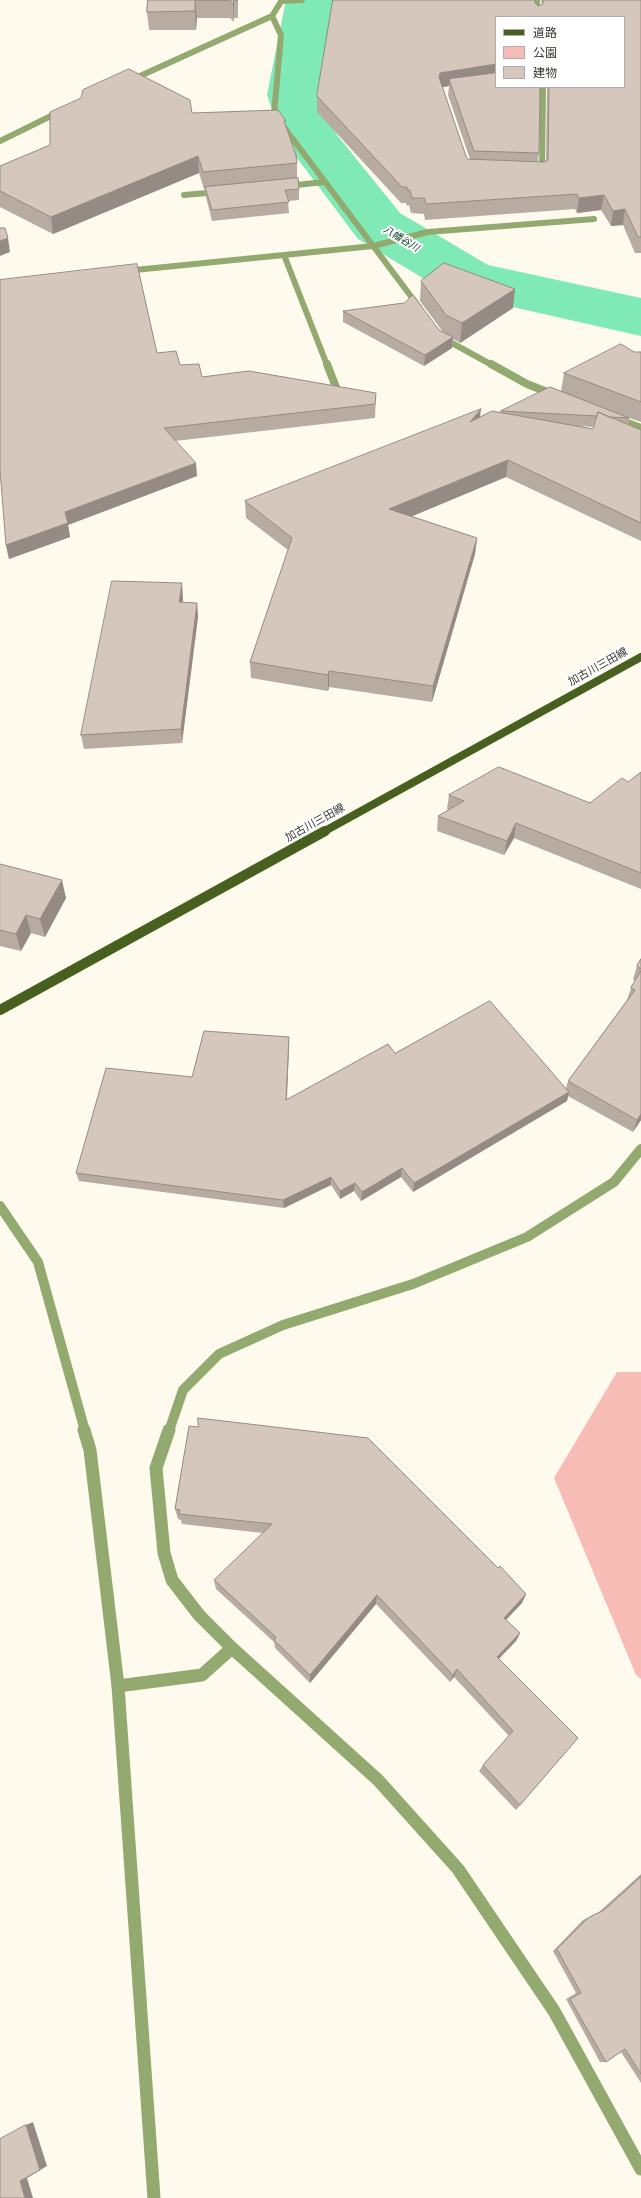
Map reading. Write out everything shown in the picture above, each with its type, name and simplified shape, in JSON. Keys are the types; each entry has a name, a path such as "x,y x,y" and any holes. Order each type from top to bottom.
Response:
{"main road":[{"name":"加古川三田線","path":"0,1010 641,657"}],"street":[{"path":"119,85 272,16 281,0 302,0"},
{"path":"537,0 538,16"},
{"path":"272,16 281,35 274,114 424,314"},
{"path":"534,173 542,173 543,88"},
{"path":"0,141 68,108"},
{"path":"272,122 279,121"},
{"path":"278,186 325,182"},
{"path":"184,195 224,192"},
{"path":"118,272 373,246 428,232 594,219"},
{"path":"284,255 337,390"},
{"path":"437,332 442,338 527,384 563,398"},
{"path":"612,417 641,428"},
{"path":"641,1150 614,1182 527,1237 413,1284 283,1325 219,1354 183,1390 156,1468 164,1553 172,1580 199,1615 232,1648 378,1780 458,1869 554,2011 641,2169"},
{"path":"0,1206 38,1262 90,1450 118,1686 154,2198"},
{"path":"118,1686 202,1675 232,1648"}],"green space":[{"path":"617,1372 641,1372 641,1679 636,1675 554,1478"}],"building":[{"path":"148,0 195,0 195,11 147,12"},
{"path":"333,0 535,0 535,3 538,6 543,4 543,0 641,0 641,237 638,237 625,209 613,211 604,195 579,198 577,194 426,204 424,198 412,198 410,190 407,190 407,187 402,187 317,96","holes":["495,16 625,16 625,88 549,88 548,160 544,162 467,159 439,77 440,73 495,64"]},
{"path":"129,69 190,100 192,113 278,110 286,121 284,121 296,155 297,163 203,172 198,156 51,217 0,191 0,166 50,145 50,112 81,98 83,90"},
{"path":"495,73 495,88 540,88 539,153 474,151 449,79"},
{"path":"298,178 299,189 285,190 289,202 212,210 205,187"},
{"path":"0,228 5,228 8,238 0,241"},
{"path":"444,263 515,289 462,323 446,315 421,281"},
{"path":"137,264 157,353 176,351 180,365 199,364 202,377 249,371 376,393 375,404 164,428 196,463 65,512 68,523 6,545 0,470 0,280"},
{"path":"413,295 439,330 453,337 425,355 343,311 404,303"},
{"path":"621,344 634,352 641,352 641,402 564,373"},
{"path":"550,387 629,418 609,417 598,412 597,416 501,411"},
{"path":"481,409 470,422 492,411 593,429 598,412 641,430 641,523 508,460 389,509 477,538 433,686 329,671 328,675 250,662 292,538 245,501"},
{"path":"112,581 182,583 179,602 197,603 181,729 81,735"},
{"path":"499,767 590,803 622,778 628,782 641,772 641,873 516,823 507,841 438,816 464,801 449,795"},
{"path":"0,864 62,880 40,919 26,915 16,934 0,930"},
{"path":"641,959 641,969 637,966"},
{"path":"641,971 641,1114 637,1120 568,1081 635,990 631,988"},
{"path":"490,1001 569,1092 414,1183 402,1168 362,1192 355,1183 340,1191 331,1177 283,1200 76,1173 106,1068 192,1077 204,1031 289,1037 286,1100 388,1044 395,1053"},
{"path":"198,1418 368,1438 498,1568 500,1566 526,1594 504,1618 520,1633 497,1657 578,1738 520,1805 483,1765 513,1731 457,1669 453,1675 377,1595 310,1675 274,1640 276,1637 214,1580 272,1524 179,1514 180,1510 175,1509 189,1426 198,1427"},
{"path":"641,1877 641,2074 625,2049 606,2062 570,1999 581,1993 557,1949 588,1918 604,1910"},
{"path":"26,2125 40,2170 20,2181 25,2198 0,2198 0,2139"}],"waterway":[{"name":"八幡谷川","path":"311,0 294,95 310,138 379,226 468,279 641,317"}]}
